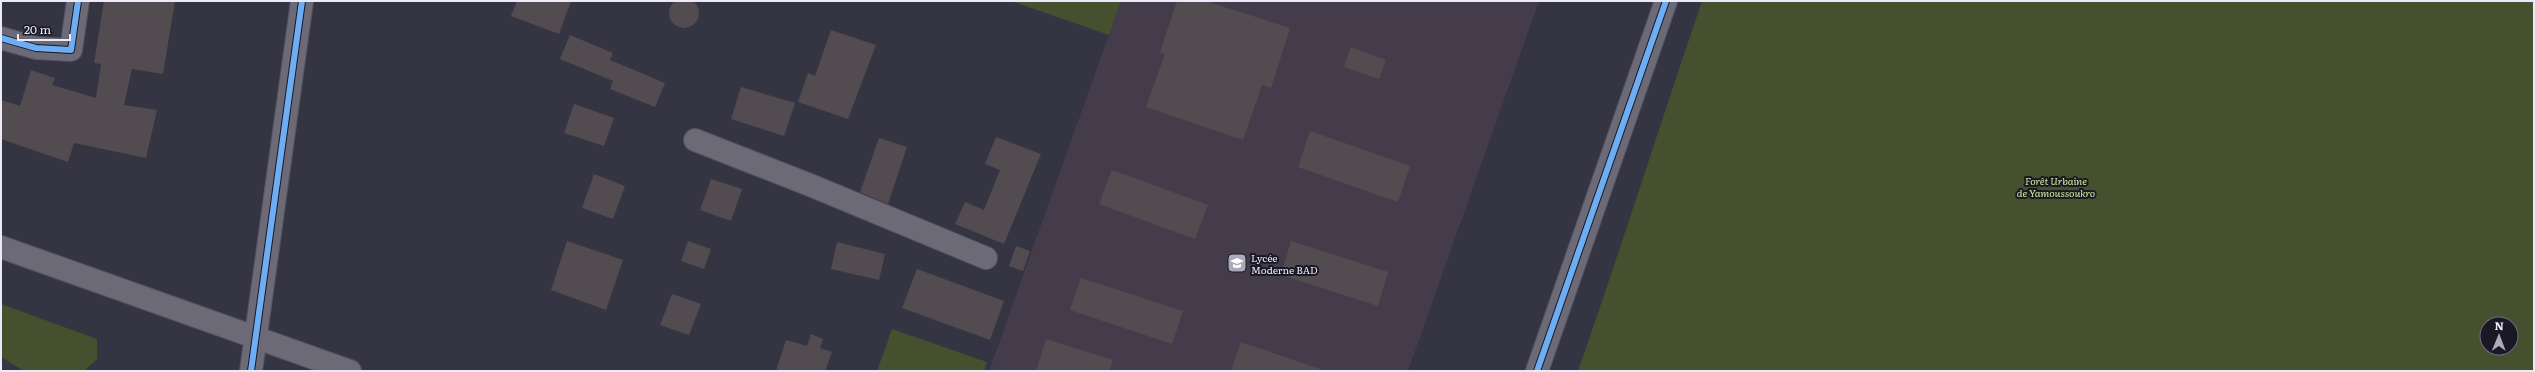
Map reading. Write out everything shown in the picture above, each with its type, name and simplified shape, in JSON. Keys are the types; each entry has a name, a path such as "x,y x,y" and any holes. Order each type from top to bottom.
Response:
{"street":[{"path":"1,38 36,48 71,50 78,1"},
{"path":"251,371 302,1"},
{"path":"1537,371 1666,1"},
{"path":"695,140 810,185 986,258"},
{"path":"1,247 350,371"}],"shaded area":[{"name":"Lycée Moderne BAD","path":"1121,1 1539,1 1408,371 989,371"}],"green space":[{"path":"1011,1 1121,1 1109,35"},
{"name":"Forêt Urbaine de Yamoussoukro","path":"1702,1 2534,1 2534,371 1578,371"},
{"path":"1,304 97,339 97,359 84,371 24,371 1,357"},
{"path":"892,329 987,362 984,371 877,371"}],"building":[{"path":"684,-2 694,3 699,13 694,23 684,28 674,23 669,13 674,3"},
{"path":"104,1 175,1 163,74 132,69 124,105 157,110 146,158 74,143 68,162 1,139 1,100 20,106 31,70 55,78 52,85 96,98 101,64 94,63"},
{"path":"517,1 571,1 559,34 511,16"},
{"path":"1177,1 1206,1 1290,28 1271,88 1262,85 1243,140 1146,107 1165,54 1160,52"},
{"path":"831,30 876,45 848,119 798,102 808,73 815,76"},
{"path":"570,35 613,53 610,60 665,83 655,107 610,89 613,81 560,59"},
{"path":"1351,47 1386,60 1379,79 1344,67"},
{"path":"741,87 795,103 784,136 731,119"},
{"path":"574,104 614,118 604,146 564,133"},
{"path":"1310,131 1410,166 1398,202 1298,167"},
{"path":"996,137 1041,154 1004,244 955,224 965,202 984,210 1000,170 985,164"},
{"path":"879,138 907,147 888,204 860,192"},
{"path":"1112,170 1208,205 1195,239 1099,204"},
{"path":"594,174 625,186 613,219 582,208"},
{"path":"711,179 742,189 731,221 700,210"},
{"path":"567,241 623,260 606,310 551,290"},
{"path":"688,241 711,249 704,269 681,261"},
{"path":"1291,241 1388,272 1378,306 1281,275"},
{"path":"837,242 885,254 879,280 831,269"},
{"path":"1016,246 1030,251 1023,271 1009,266"},
{"path":"917,269 1004,301 990,340 902,308"},
{"path":"1081,278 1183,311 1172,344 1070,310"},
{"path":"672,294 701,304 689,335 660,325"},
{"path":"811,334 823,339 820,348 832,352 825,371 776,371 786,340 807,346"},
{"path":"1046,339 1113,360 1109,371 1036,371"},
{"path":"1241,342 1320,369 1320,371 1231,371"}],"cycle path":[{"path":"1,38 36,48 71,50 78,1"},
{"path":"251,371 302,1"},
{"path":"1537,371 1666,1"}],"place":[{"name":"Lycée Moderne BAD","path":"1237,263"}]}
